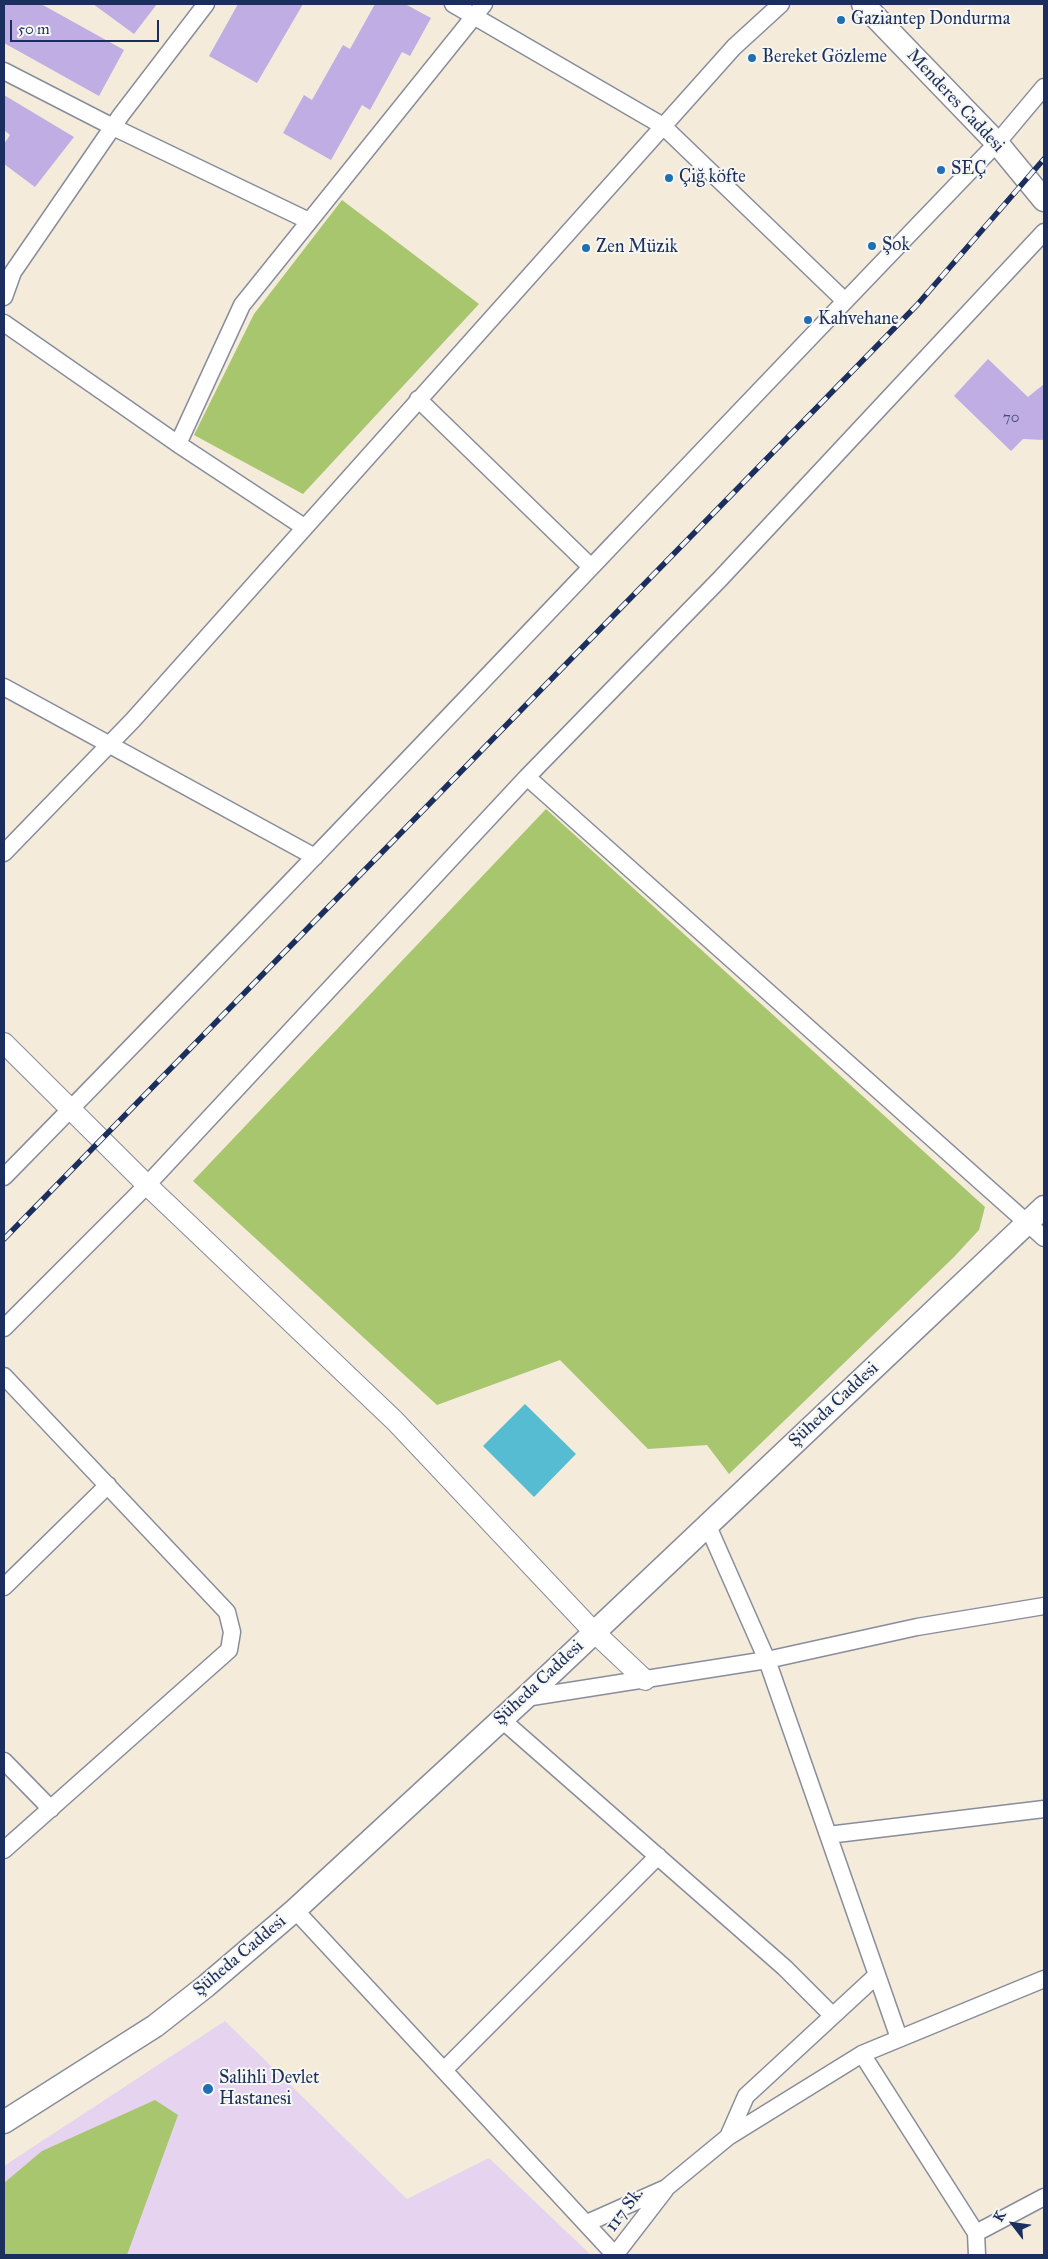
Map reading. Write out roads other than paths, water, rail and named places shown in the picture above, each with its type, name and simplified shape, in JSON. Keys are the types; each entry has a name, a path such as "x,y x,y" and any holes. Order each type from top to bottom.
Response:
{"main road":[{"name":"Menderes Caddesi","path":"863,4 997,143 1044,200"},
{"name":"Şüheda Caddesi","path":"4,2122 155,2026 206,1986 295,1910 525,1698 593,1631 1044,1207"}],"street":[{"path":"4,297 13,272 113,127 206,4"},
{"path":"452,4 480,10 663,126 845,301"},
{"path":"4,853 110,743 734,46 781,4"},
{"path":"178,444 242,305 480,10"},
{"path":"4,71 113,127 309,222"},
{"path":"4,1177 315,857 590,566 997,143 1044,87"},
{"path":"4,1328 147,1185 527,777 720,579 1044,232"},
{"path":"4,323 178,444 304,527"},
{"path":"418,399 590,566"},
{"path":"4,686 315,857"},
{"path":"527,777 1044,1238"},
{"path":"4,1043 72,1108 147,1185 395,1421 593,1631 645,1680"},
{"path":"4,1376 227,1612 232,1632 229,1650 4,1850"},
{"path":"4,1586 108,1485"},
{"path":"707,1524 767,1660 899,2038"},
{"path":"525,1698 767,1660 917,1627 1044,1606"},
{"path":"501,1719 785,1968 832,2016"},
{"path":"4,1761 51,1809"},
{"path":"828,1835 1044,1808"},
{"path":"444,2070 658,1856"},
{"path":"295,1910 615,2255"},
{"path":"728,2137 746,2096 877,1975"},
{"path":"587,2224 666,2188 728,2137 862,2054 1044,1979"},
{"path":"862,2054 976,2233 977,2255"},
{"name":"117 Sk.","path":"615,2255 666,2188"},
{"path":"976,2233 1044,2197"}],"water":[{"path":"525,1404 576,1454 534,1497 483,1446"}],"railway":[{"path":"4,1239 917,305 1044,159"}],"place":[{"name":"Gaziantep Dondurma","path":"841,20"},
{"name":"Bereket Gözleme","path":"752,58"},
{"name":"SEÇ","path":"941,170"},
{"name":"Çiğ köfte","path":"669,178"},
{"name":"Şok","path":"872,246"},
{"name":"Zen Müzik","path":"586,248"},
{"name":"Kahvehane","path":"808,320"},
{"name":"Salihli Devlet Hastanesi","path":"208,2089"}]}
